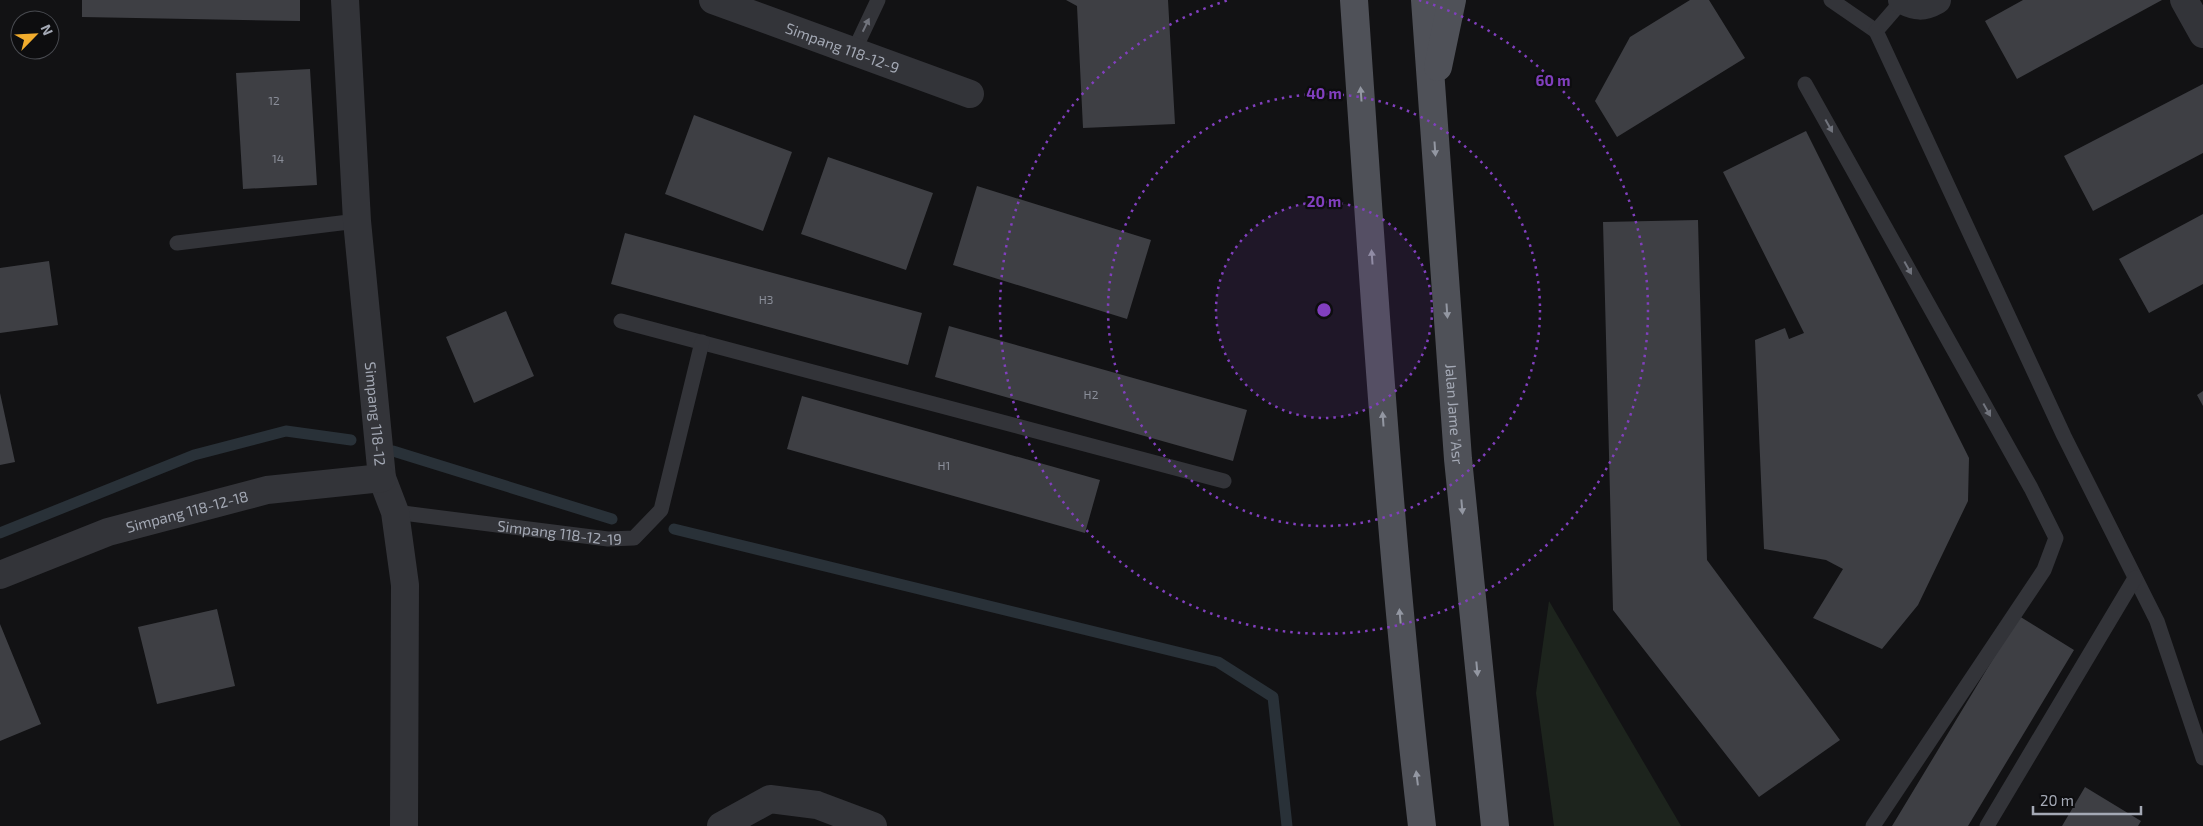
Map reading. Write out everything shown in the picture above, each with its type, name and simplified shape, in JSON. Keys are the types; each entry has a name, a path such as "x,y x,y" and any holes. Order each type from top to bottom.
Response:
{"main road":[{"path":"1354,0 1386,467 1407,696 1422,826"},
{"name":"Jalan Jame 'Asr","path":"1425,0 1458,459 1479,686 1495,826"},
{"path":"1431,100 1452,0"}],"street":[{"name":"Simpang 118-12","path":"345,0 357,221 382,478 395,512 405,585 404,826"},
{"name":"Simpang 118-12-9","path":"714,0 970,94"},
{"path":"1902,0 1913,5 1926,6 1937,0"},
{"path":"2184,0 2203,34"},
{"name":"Simpang 118-12-18","path":"0,574 108,532 267,490 382,478"},
{"path":"721,826 770,799 817,805 873,826"}],"lane":[{"path":"854,51 878,0"},
{"path":"1830,0 1876,31 2064,436 2157,621 2203,758"},
{"path":"1876,31 1902,0"},
{"path":"1805,84 2031,488 2056,538 2044,570 1873,826"},
{"path":"178,243 357,221"},
{"path":"621,321 1224,481"},
{"name":"Simpang 118-12-19","path":"395,512 608,539 634,538 661,510 702,342"},
{"path":"1986,826 2135,578"}],"shaded area":[{"path":"1549,601 1681,826 1554,826 1536,693"}],"building":[{"path":"82,0 300,0 300,21 82,17"},
{"path":"1066,0 1168,0 1175,124 1083,128 1077,6"},
{"path":"1690,0 1709,0 1745,58 1617,137 1595,101 1630,37"},
{"path":"2023,0 2162,0 2017,79 1985,21"},
{"path":"310,69 317,185 243,189 236,73"},
{"path":"2203,84 2203,153 2093,211 2064,156"},
{"path":"694,115 792,152 763,231 665,194"},
{"path":"1806,131 1969,458 1968,501 1918,605 1882,649 1813,618 1843,569 1826,560 1764,549 1755,340 1785,328 1789,339 1804,333 1723,172"},
{"path":"828,157 933,193 906,270 801,234"},
{"path":"977,186 1151,240 1127,319 953,265"},
{"path":"2203,214 2203,284 2149,313 2119,259"},
{"path":"1698,220 1707,560 1840,740 1759,797 1613,610 1603,222"},
{"path":"625,233 922,313 908,365 611,284"},
{"path":"49,261 58,325 0,333 0,268"},
{"path":"506,311 534,376 474,403 446,337"},
{"path":"949,326 1247,410 1233,461 935,377"},
{"path":"2203,391 2203,406 2197,395"},
{"path":"0,393 15,462 0,465"},
{"path":"802,396 1100,480 1085,533 787,449"},
{"path":"217,609 235,686 157,704 138,627"},
{"path":"2019,616 2074,650 1968,826 1892,826"},
{"path":"0,624 41,724 0,741"},
{"path":"2085,787 2141,821 2138,826 2062,826"}],"waterway":[{"path":"0,533 194,455 286,431 351,440"},
{"path":"393,451 612,519"},
{"path":"674,529 1218,662 1273,697 1287,826"}]}
